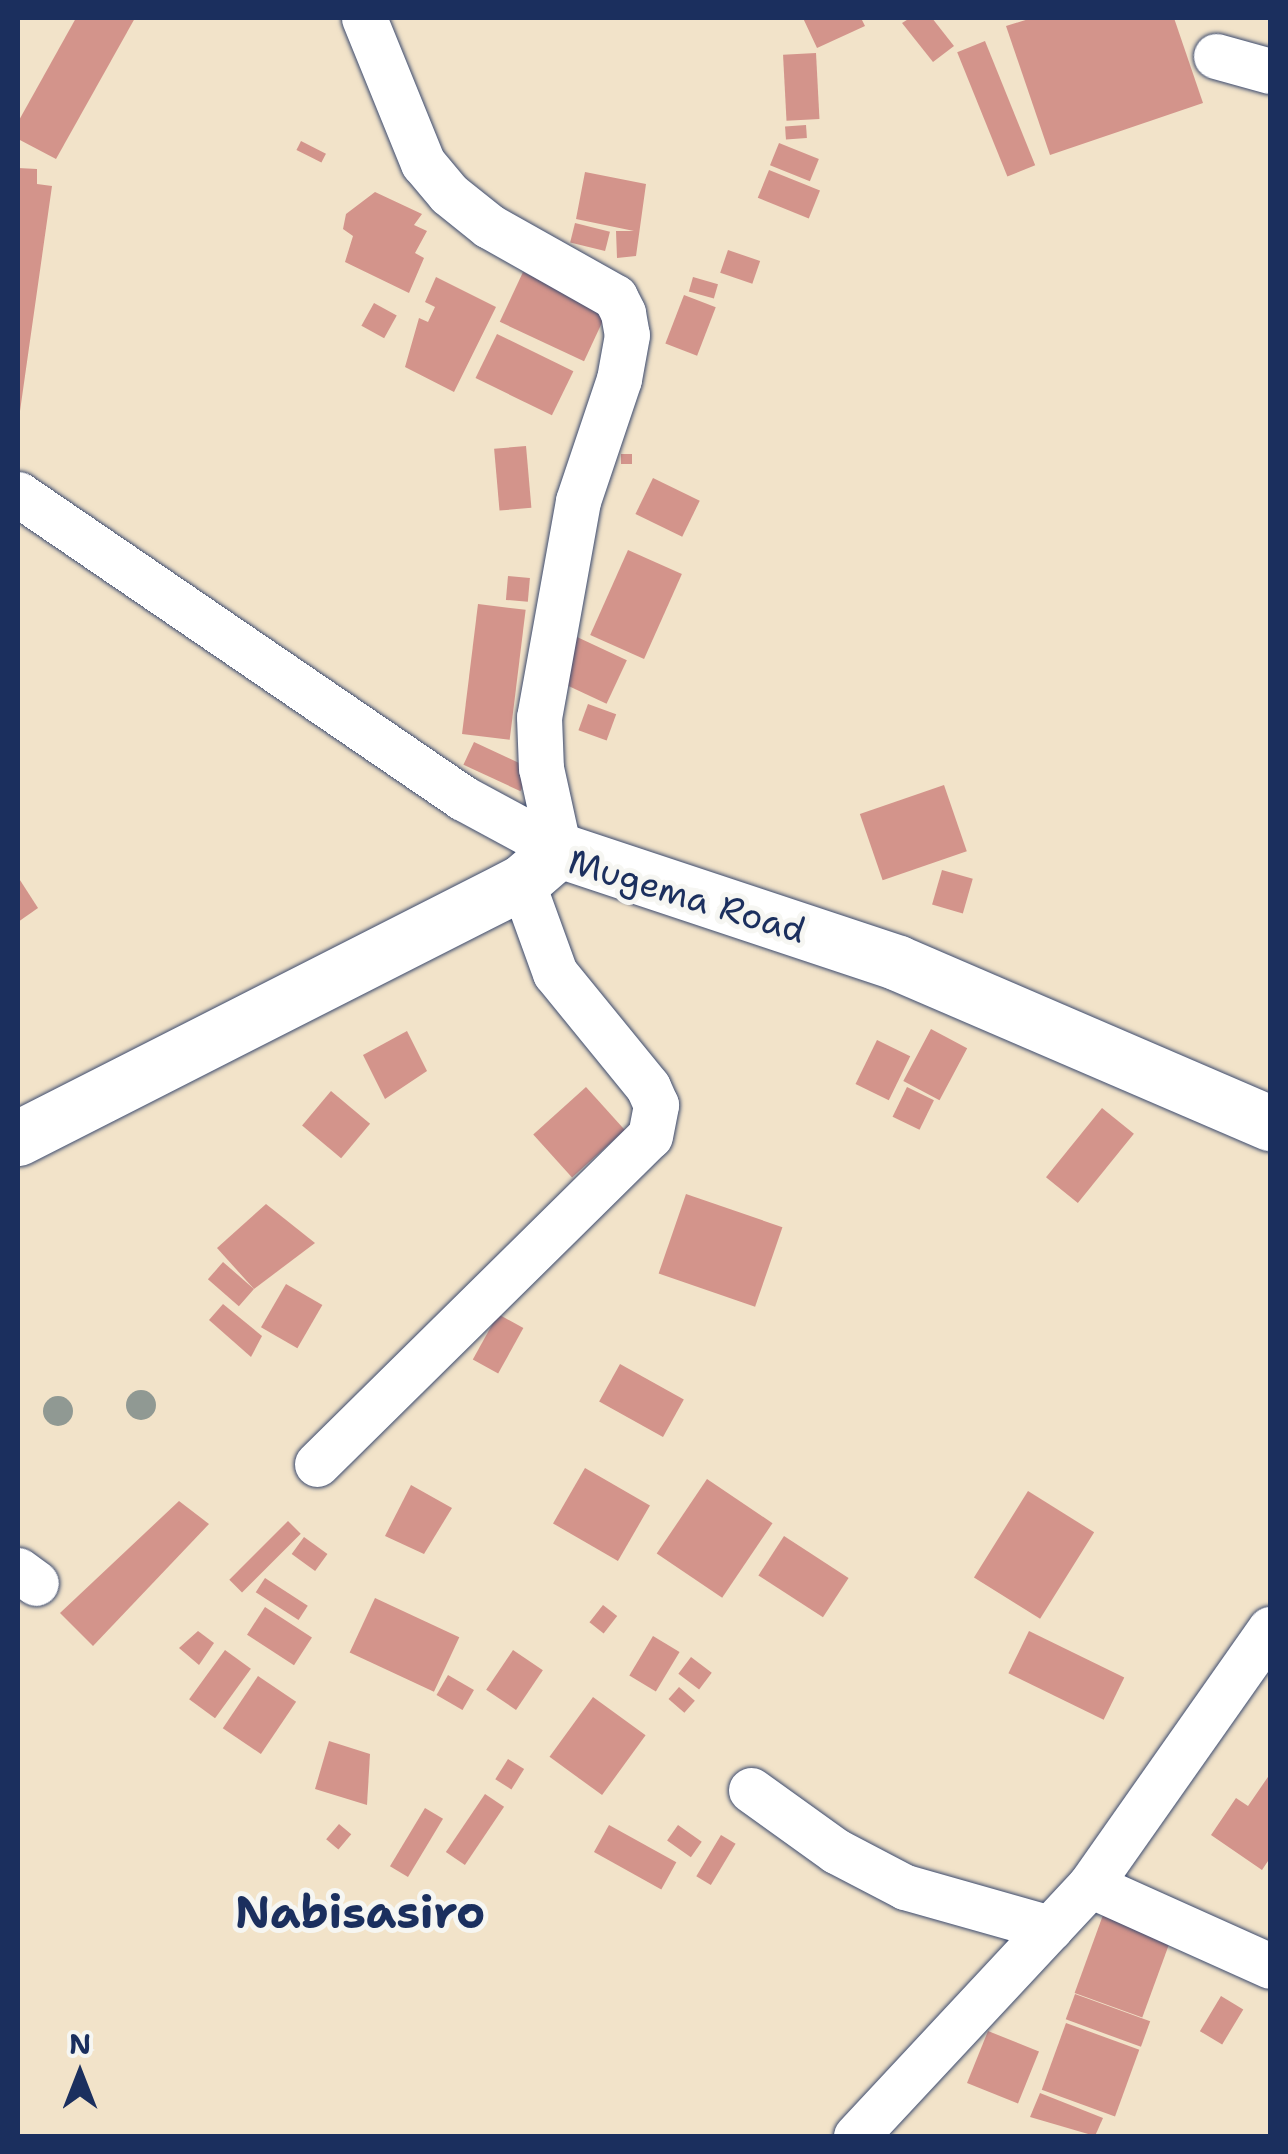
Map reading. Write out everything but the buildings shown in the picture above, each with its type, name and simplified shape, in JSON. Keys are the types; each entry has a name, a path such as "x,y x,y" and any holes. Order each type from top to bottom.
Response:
{"street":[{"path":"317,1464 650,1136 656,1104 648,1087 555,973 541,866 539,717 578,501 618,379 626,335 622,313 614,297 489,226 449,194 423,163 364,18"},
{"path":"1216,56 1270,71"},
{"path":"18,494 463,798 541,866"},
{"name":"Mugema Road","path":"22,1128 541,866 898,963 1270,1124"},
{"path":"856,2136 1090,1885 1270,1629"},
{"path":"752,1790 836,1851 905,1887 1050,1928"},
{"path":"1090,1885 1270,1966"}],"district":[{"name":"Nabisasiro","path":"360,1913"}]}
